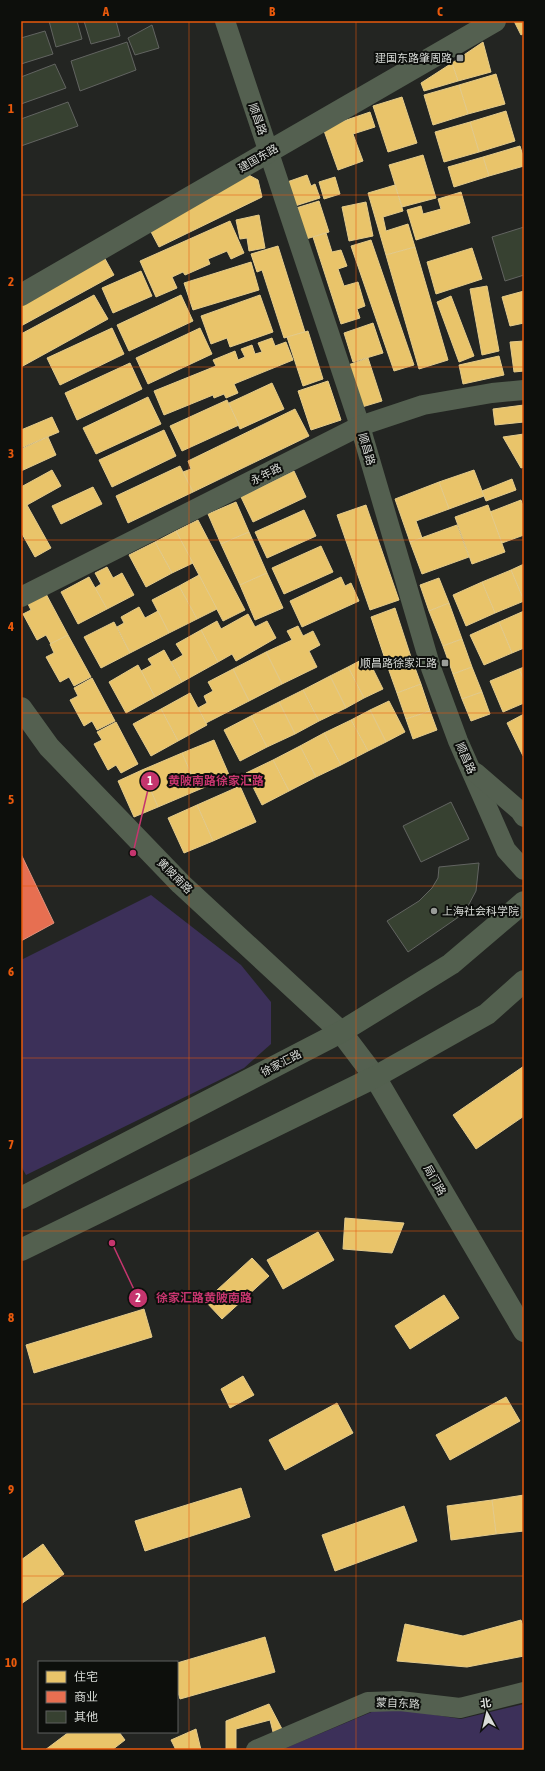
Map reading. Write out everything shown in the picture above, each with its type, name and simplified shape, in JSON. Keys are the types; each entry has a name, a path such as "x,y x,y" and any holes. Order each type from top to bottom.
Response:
{"main road":[{"name":"徐家汇路","path":"21,1198 341,1032 451,964 524,902"},
{"path":"21,1250 375,1077 487,1014 524,981"}],"street":[{"name":"顺昌路","path":"225,21 360,426 432,668 458,741 472,769 506,850 524,870"},
{"name":"建国东路","path":"21,295 495,21"},
{"name":"永年路","path":"21,597 360,426 423,405 492,393 524,390"},
{"name":"黄陂南路","path":"21,708 49,747 182,884 341,1032"},
{"path":"472,769 520,811 524,817"},
{"name":"局门路","path":"341,1032 375,1077 524,1331"},
{"name":"蒙自东路","path":"256,1750 368,1702 400,1702 460,1708 524,1692"}],"shaded area":[{"path":"151,895 241,965 271,1002 271,1044 244,1068 26,1175 21,1166 21,960"},
{"path":"524,1704 524,1750 281,1750 374,1711 404,1710 461,1719"}],"building: 住宅":[{"path":"514,21 524,21 524,33 521,35"},
{"path":"483,42 491,72 458,81 452,63"},
{"path":"452,63 458,81 424,91 421,83"},
{"path":"496,74 505,104 468,114 459,85"},
{"path":"459,85 468,114 433,125 424,95"},
{"path":"402,97 417,143 388,152 373,106"},
{"path":"506,111 515,141 479,152 470,122"},
{"path":"370,112 375,127 353,134 363,161 338,170 323,128"},
{"path":"470,122 479,152 444,162 435,132"},
{"path":"520,146 524,159 524,166 489,176 483,157"},
{"path":"423,155 436,198 402,207 389,165"},
{"path":"483,157 489,176 454,187 448,167"},
{"path":"245,173 258,180 262,197 159,247 149,228"},
{"path":"307,175 311,186 315,184 320,198 295,206 287,182"},
{"path":"335,177 340,194 324,199 319,182"},
{"path":"395,185 403,211 383,217 386,231 408,224 415,247 386,255 368,193"},
{"path":"461,192 470,223 416,240 407,210 421,206 423,214 441,209 438,199"},
{"path":"319,201 329,232 306,239 296,208"},
{"path":"366,202 373,236 349,241 342,207"},
{"path":"259,215 265,248 249,251 247,238 240,239 236,220"},
{"path":"230,221 244,253 231,259 227,251 208,259 210,264 185,275 183,272 172,277 177,288 156,297 140,261"},
{"path":"326,233 332,252 341,250 347,266 338,269 344,286 358,282 365,306 357,309 360,318 341,324 313,237"},
{"path":"371,240 414,365 394,371 351,246"},
{"path":"278,246 305,332 284,338 262,270 257,272 251,254"},
{"path":"415,247 448,360 419,369 386,255"},
{"path":"472,248 482,279 436,294 427,262"},
{"path":"104,257 114,275 21,326 21,302"},
{"path":"251,262 259,290 193,310 184,283"},
{"path":"141,271 152,296 113,313 102,288"},
{"path":"487,286 499,351 482,355 470,289"},
{"path":"524,291 524,323 510,326 502,297"},
{"path":"94,295 108,319 21,367 21,334"},
{"path":"181,295 193,321 129,351 117,325"},
{"path":"260,295 273,332 230,347 227,338 211,344 201,316"},
{"path":"451,296 474,356 459,362 437,302"},
{"path":"373,323 383,353 353,362 344,333"},
{"path":"112,328 124,354 60,385 47,358"},
{"path":"200,328 212,354 148,384 136,358"},
{"path":"308,331 323,379 303,386 287,337"},
{"path":"272,338 275,346 286,342 293,360 234,384 238,393 226,398 224,394 214,398 213,395 164,415 154,391 216,366 213,360 235,351 238,360 245,357 241,349 252,345 255,354 262,352 258,343"},
{"path":"524,341 524,371 514,372 510,342"},
{"path":"499,356 504,375 463,384 459,365"},
{"path":"368,358 382,401 362,407 348,365"},
{"path":"130,363 142,389 77,420 65,393"},
{"path":"328,381 341,420 311,430 298,391"},
{"path":"272,383 284,409 240,429 229,403"},
{"path":"148,397 161,424 96,454 83,428"},
{"path":"227,400 239,425 182,451 170,426"},
{"path":"524,405 524,422 495,425 493,409"},
{"path":"295,409 309,436 193,492 183,472 191,469 188,461"},
{"path":"52,417 59,432 21,448 21,430"},
{"path":"164,430 176,456 112,487 99,460"},
{"path":"524,434 524,467 521,468 503,437"},
{"path":"48,437 56,455 21,471 21,449"},
{"path":"180,466 193,492 128,523 116,496"},
{"path":"52,470 61,486 27,505 51,548 35,557 21,532 21,487"},
{"path":"474,470 484,496 449,509 439,482"},
{"path":"294,471 306,497 253,522 241,497"},
{"path":"512,479 516,490 486,501 482,491"},
{"path":"439,482 449,509 416,521 422,538 410,542 395,499"},
{"path":"93,487 102,504 61,524 52,506"},
{"path":"521,500 524,509 524,535 502,543 490,512"},
{"path":"236,502 249,532 221,544 208,514"},
{"path":"366,505 399,600 370,610 337,515"},
{"path":"488,505 505,552 472,564 455,517"},
{"path":"304,510 316,536 267,558 255,532"},
{"path":"198,520 245,610 223,621 176,531"},
{"path":"457,525 469,557 422,574 410,542"},
{"path":"176,531 193,563 172,573 155,542"},
{"path":"249,532 267,573 240,585 221,544"},
{"path":"155,542 172,573 146,587 129,555"},
{"path":"321,546 333,572 284,594 272,568"},
{"path":"524,564 524,601 511,570"},
{"path":"107,567 113,578 122,573 134,595 107,609 95,588 101,584 95,573"},
{"path":"511,570 524,601 495,613 482,582"},
{"path":"267,573 283,608 255,620 240,585"},
{"path":"199,575 217,609 197,619 179,586"},
{"path":"89,577 107,609 78,624 61,592"},
{"path":"341,577 345,586 351,583 359,601 302,627 290,601"},
{"path":"439,578 449,603 429,611 420,585"},
{"path":"482,582 495,613 466,626 453,595"},
{"path":"179,586 197,619 169,633 152,600"},
{"path":"45,592 68,635 51,644 46,635 37,640 23,614 31,610 27,602"},
{"path":"449,603 462,639 443,646 429,611"},
{"path":"139,607 145,618 158,611 169,633 130,653 117,627 124,623 121,617"},
{"path":"395,608 411,657 387,665 371,617"},
{"path":"524,611 524,648 512,653 499,622"},
{"path":"248,614 255,627 267,621 276,638 236,661 232,654 218,662 201,630 217,621 221,629"},
{"path":"114,622 130,653 101,668 84,637"},
{"path":"499,622 512,653 484,665 470,635"},
{"path":"298,626 303,636 313,631 320,645 309,651 317,667 282,684 266,652 292,640 287,631"},
{"path":"201,630 218,662 182,682 171,662 183,655 176,644"},
{"path":"68,635 91,677 74,686 69,677 60,682 46,657 54,653 50,644"},
{"path":"462,639 472,667 453,674 443,646"},
{"path":"164,650 182,682 155,697 141,671 152,665 148,659"},
{"path":"266,652 282,684 249,701 233,669"},
{"path":"367,657 383,689 364,698 348,667"},
{"path":"411,657 421,684 397,693 387,665"},
{"path":"138,665 155,697 126,713 109,682"},
{"path":"348,667 364,698 346,708 330,676"},
{"path":"472,667 482,692 462,699 453,674"},
{"path":"524,667 524,681 519,669"},
{"path":"233,669 249,701 206,723 198,708 207,703 204,696 213,691 208,682"},
{"path":"519,669 524,681 524,703 503,712 490,681"},
{"path":"330,676 346,708 319,721 303,690"},
{"path":"92,678 115,721 97,730 92,721 84,726 70,700 78,696 74,688"},
{"path":"421,684 430,711 406,719 397,693"},
{"path":"303,690 319,721 295,734 279,702"},
{"path":"482,692 490,714 471,721 462,699"},
{"path":"190,693 207,725 178,741 161,709"},
{"path":"389,701 405,732 386,742 370,710"},
{"path":"279,702 295,734 267,747 251,716"},
{"path":"161,709 178,741 151,756 133,724"},
{"path":"370,710 386,742 368,751 351,720"},
{"path":"430,711 437,730 413,739 406,719"},
{"path":"524,714 524,755 523,756 507,723"},
{"path":"251,716 267,747 240,761 224,730"},
{"path":"351,720 368,751 341,765 324,733"},
{"path":"116,722 138,764 121,773 116,765 108,770 94,744 102,740 97,732"},
{"path":"324,733 341,765 316,777 300,746"},
{"path":"214,740 230,777 198,790 182,753"},
{"path":"300,746 316,777 289,791 273,760"},
{"path":"182,753 198,790 158,807 142,770"},
{"path":"273,760 289,791 262,805 246,773"},
{"path":"142,770 158,807 134,817 118,781"},
{"path":"240,786 256,822 213,841 197,805"},
{"path":"197,805 213,841 184,853 168,818"},
{"path":"524,1066 524,1116 476,1149 453,1115"},
{"path":"345,1218 404,1223 392,1253 343,1249"},
{"path":"318,1232 334,1260 283,1289 267,1260"},
{"path":"252,1258 269,1276 222,1319 205,1301"},
{"path":"444,1295 459,1318 410,1349 395,1326"},
{"path":"144,1309 152,1337 34,1373 26,1345"},
{"path":"243,1376 254,1395 230,1408 221,1389"},
{"path":"506,1397 520,1421 450,1460 436,1435"},
{"path":"337,1403 353,1433 285,1470 269,1440"},
{"path":"241,1488 250,1517 145,1551 135,1521"},
{"path":"524,1495 524,1531 496,1534 492,1500"},
{"path":"492,1500 496,1534 451,1540 447,1506"},
{"path":"404,1506 417,1541 335,1571 322,1535"},
{"path":"43,1544 64,1574 21,1604 21,1560"},
{"path":"521,1620 524,1629 524,1656 467,1667 397,1661 405,1624 463,1636"},
{"path":"265,1637 275,1672 180,1699 178,1692 178,1663"},
{"path":"269,1704 282,1729 273,1732 270,1720 236,1729 236,1750 226,1750 226,1721"},
{"path":"196,1729 201,1750 176,1750 171,1740"},
{"path":"68,1733 120,1733 125,1740 112,1750 45,1750"}],"building: 商业":[{"path":"21,854 54,923 21,941"}],"building: 其他":[{"path":"49,21 77,21 82,39 56,47"},
{"path":"84,21 116,21 120,36 91,44"},
{"path":"152,25 159,48 135,55 128,38"},
{"path":"45,31 53,54 21,64 21,38"},
{"path":"127,42 136,70 80,91 71,61"},
{"path":"55,64 66,88 21,104 21,77"},
{"path":"68,102 78,126 21,146 21,119"},
{"path":"524,227 524,275 505,281 492,237"},
{"path":"451,802 469,839 421,862 403,826"},
{"name":"上海社会科学院","path":"479,863 476,891 468,906 460,916 408,952 387,921 419,901 432,888 438,878 439,867"}],"place":[{"name":"建国东路肇周路","path":"460,58"},
{"name":"顺昌路徐家汇路","path":"445,663"},
{"name":"黄陂南路徐家汇路","path":"133,853"},
{"name":"上海社会科学院","path":"434,911"},
{"name":"徐家汇路黄陂南路","path":"112,1243"}]}
